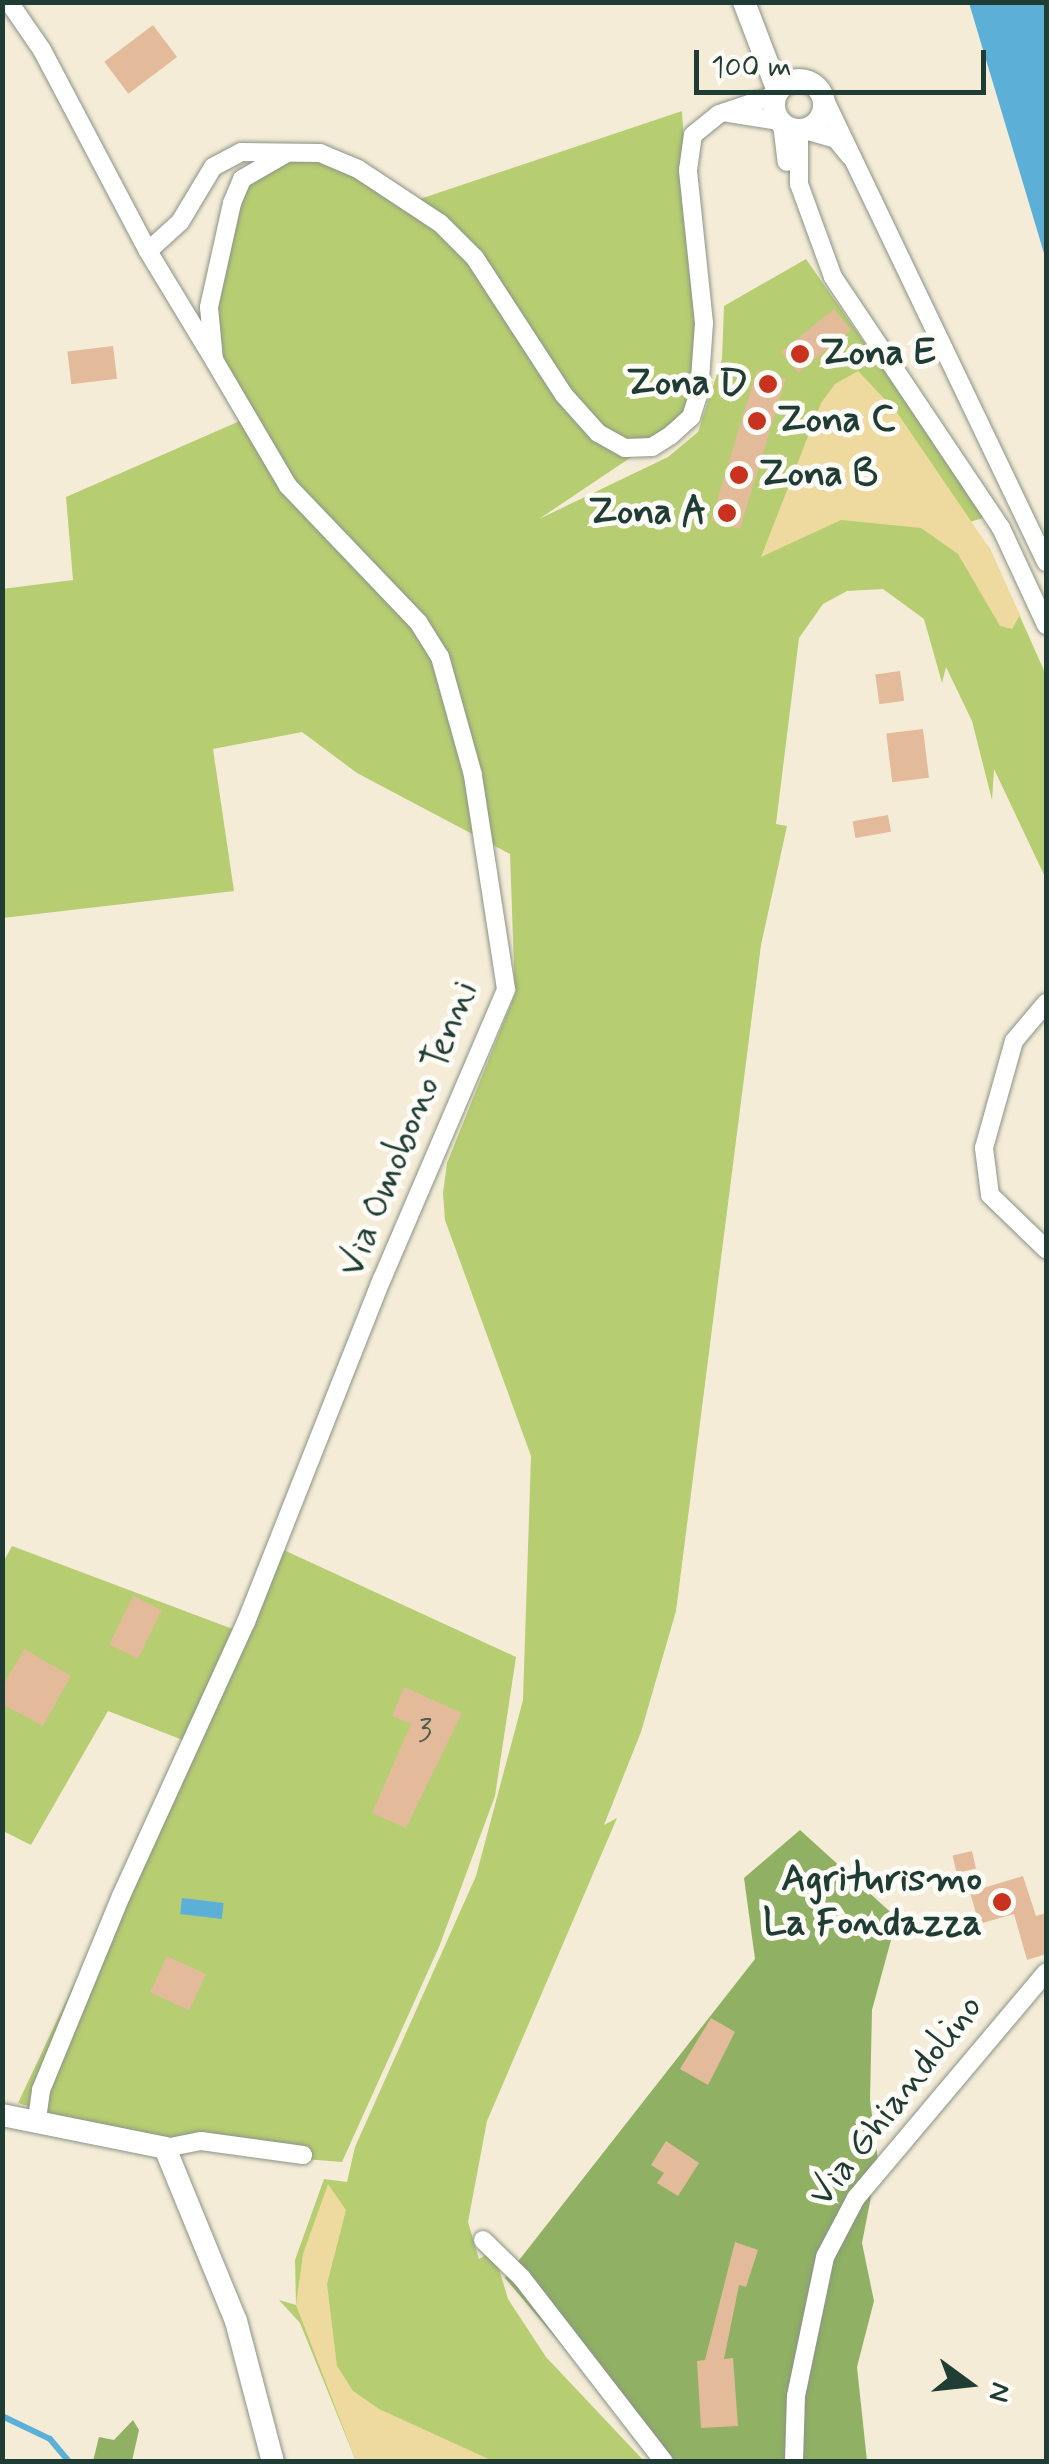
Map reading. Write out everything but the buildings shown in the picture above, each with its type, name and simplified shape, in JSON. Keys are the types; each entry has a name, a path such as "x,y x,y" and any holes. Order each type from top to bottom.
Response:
{"street":[{"path":"9,2 42,50 148,251 214,360"},
{"path":"745,4 778,59 811,86 856,162 1046,562"},
{"path":"745,4 791,126 787,163 800,184 833,277 1000,528 1046,625"},
{"path":"148,251 180,222 214,167 242,152 320,153 358,169 440,222 475,258 554,382 598,434 626,448 652,447 691,417 699,393 704,323 688,152 693,135 719,114 777,93 811,86"},
{"path":"791,126 821,118 811,86"},
{"path":"719,114 746,112 836,139 856,162"},
{"name":"Via Omobono Tenni","path":"36,2119 41,2090 120,1896 246,1622 382,1279 506,989 473,775 440,656 419,623 288,486 214,360 209,307 232,203 242,179 287,152"},
{"path":"1046,1003 1014,1040 984,1148 990,1195 1046,1249"},
{"name":"Via Ghiandolino","path":"794,2462 796,2396 825,2257 856,2198 1046,1972"},
{"path":"2,2115 165,2148 200,2141 303,2155"},
{"path":"165,2148 236,2321 273,2462"},
{"path":"482,2240 522,2278 664,2462"}],"green space":[{"path":"682,111 699,393 691,417 539,519 668,457 698,432 722,359 724,306 806,259 986,517 970,522 990,549 1046,675 1046,879 994,769 992,800 972,721 946,667 942,683 924,619 883,589 847,591 823,604 799,638 776,824 787,826 761,945 676,1611 641,1732 604,1825 617,1818 487,2121 468,2222 479,2259 488,2254 499,2269 508,2299 546,2357 644,2461 356,2461 300,2323 279,2300 296,2305 295,2260 324,2179 347,2182 355,2147 476,1876 523,1700 531,1456 445,1220 443,1193 447,1163 515,994 510,854 357,773 302,732 213,749 234,891 3,918 2,589 73,580 66,497 249,417 214,360 218,251 242,179 287,153 320,153 411,202"},
{"path":"12,1546 238,1631 275,1546 516,1657 495,1796 439,1947 342,2162 165,2148 18,2103 188,1742 108,1711 31,1845 3,1831 2,1564"},
{"path":"800,1830 897,1918 872,2010 870,2100 878,2161 862,2243 874,2301 857,2367 867,2461 660,2461 505,2278 755,1959 744,1878"},
{"path":"133,2420 139,2430 132,2461 93,2461 99,2437 114,2440"}],"sand":[{"path":"858,371 896,411 990,549 1020,615 1012,629 1000,626 958,554 921,528 841,520 761,557 821,403 835,384"},
{"path":"328,2184 346,2210 327,2284 337,2366 353,2391 379,2409 493,2461 356,2461 296,2305 303,2254"}],"water":[{"path":"969,3 1044,3 1046,9 1046,260"},
{"path":"182,1898 224,1903 222,1919 180,1914"}],"waterway":[{"path":"2,2416 50,2439 69,2462"}],"place":[{"name":"Zona E","path":"800,354"},
{"name":"Zona D","path":"768,384"},
{"name":"Zona C","path":"757,421"},
{"name":"Zona B","path":"739,475"},
{"name":"Zona A","path":"727,513"},
{"name":"Agriturismo La Fondazza","path":"1002,1902"}]}
